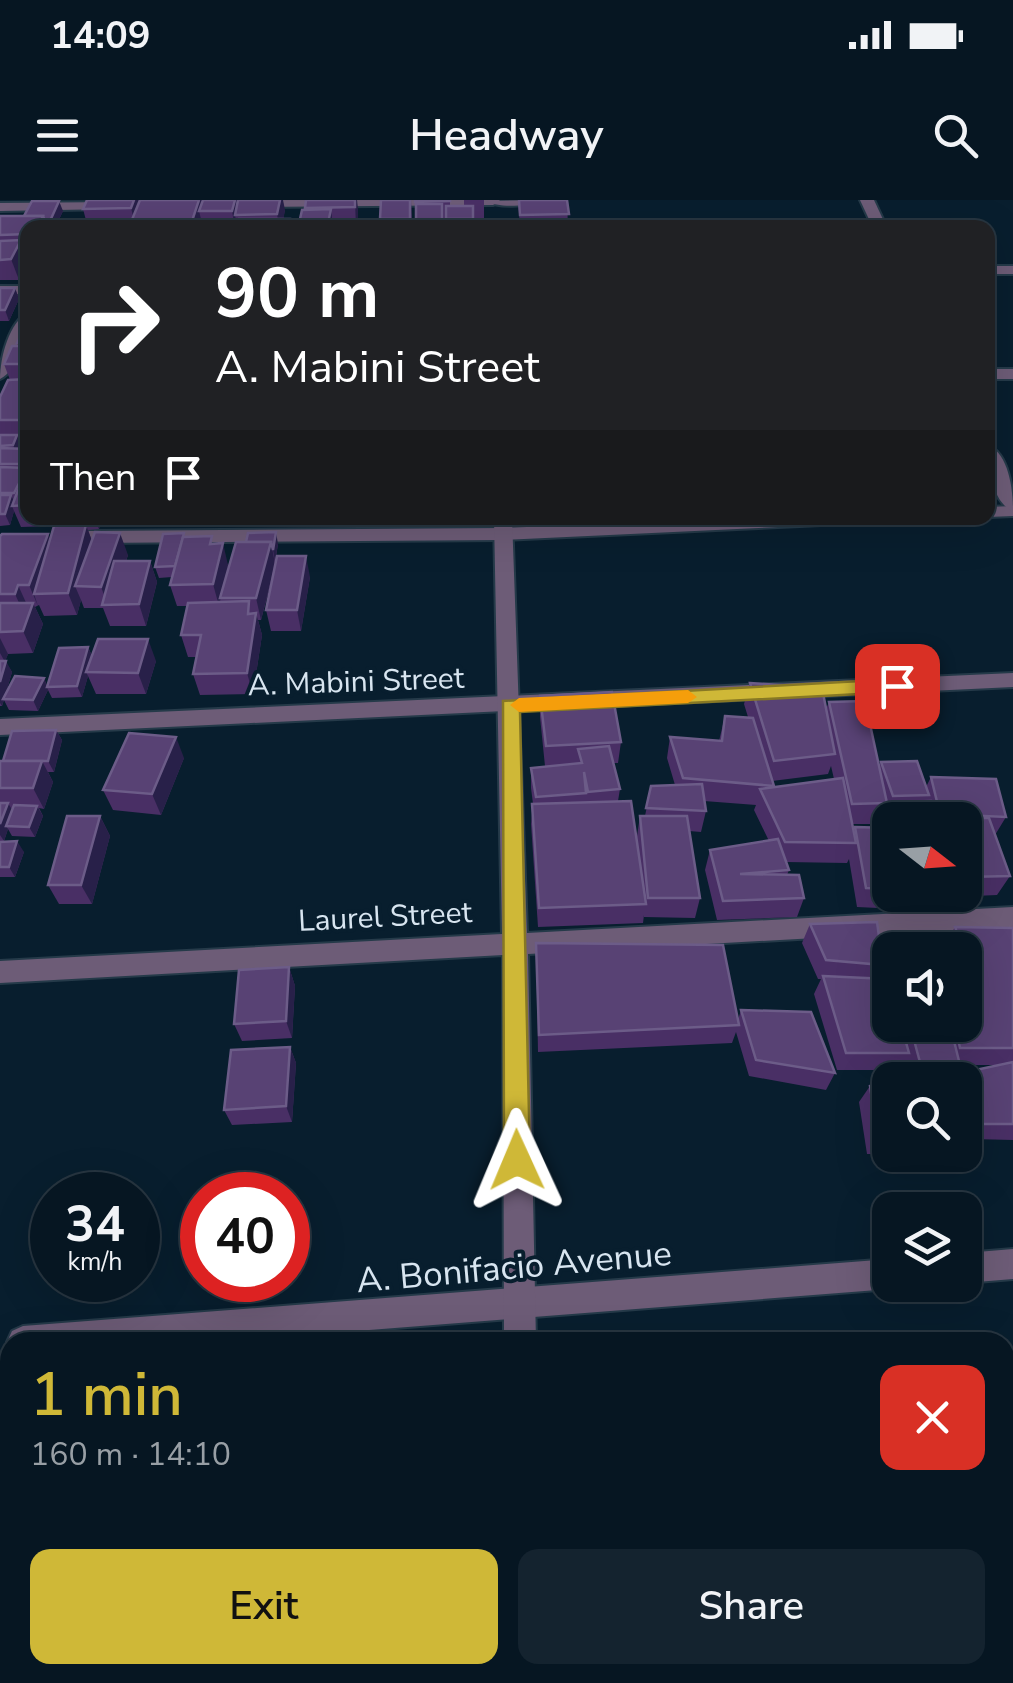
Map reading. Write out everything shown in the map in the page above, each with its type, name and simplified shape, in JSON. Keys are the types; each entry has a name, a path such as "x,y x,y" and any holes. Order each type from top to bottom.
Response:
{"street":[{"path":"238,204 493,205 532,200"},
{"path":"0,207 140,205"},
{"path":"0,374 20,333"},
{"path":"995,466 1013,508"},
{"path":"59,536 548,525"},
{"path":"503,526 515,942 519,1332"},
{"name":"A. Mabini Street","path":"0,727 1013,680"},
{"name":"Laurel Street","path":"0,972 1013,917"},
{"path":"982,1267 1013,1264"},
{"name":"A. Bonifacio Avenue","path":"157,1332 872,1276"}],"building":[{"path":"87,200 134,200 131,208 83,209"},
{"path":"140,200 199,200 192,220 132,220"},
{"path":"203,200 235,200 232,211 199,211"},
{"path":"238,200 280,200 277,214 235,215"},
{"path":"306,200 355,200 355,207 305,208"},
{"path":"381,200 410,200 410,219 380,219"},
{"path":"519,200 567,200 569,214 520,215"},
{"path":"32,201 59,201 50,220 24,216"},
{"path":"416,204 442,204 442,220 416,220"},
{"path":"446,206 473,206 473,219 446,219"},
{"path":"331,209 329,220 300,220 302,210"},
{"path":"0,216 43,216 41,220 20,220 20,234 0,235"},
{"path":"20,240 11,259 0,260 0,241"},
{"path":"0,288 15,288 5,310 0,310"},
{"path":"12,346 20,346 20,364 4,364"},
{"path":"20,379 20,420 0,420 0,397 8,380"},
{"path":"0,435 17,435 13,445 0,446"},
{"path":"0,448 20,449 20,464 0,464"},
{"path":"0,467 20,468 20,481 14,493 0,493"},
{"path":"20,485 20,506 12,506"},
{"path":"0,495 11,495 5,514 0,514"},
{"path":"86,525 68,593 34,594 54,526"},
{"path":"95,532 120,533 101,587 75,586"},
{"path":"276,532 273,550 271,542 246,542 248,533"},
{"path":"184,533 175,566 155,567 163,534"},
{"path":"2,534 48,534 29,585 18,585 15,594 0,594"},
{"path":"212,536 210,544 223,543 213,584 170,585 183,537"},
{"path":"236,542 271,542 256,598 220,598"},
{"path":"277,556 306,556 297,610 266,610"},
{"path":"114,561 150,561 139,604 102,605"},
{"path":"249,601 248,614 256,613 247,673 193,674 201,635 181,635 188,603"},
{"path":"0,603 33,603 23,631 0,632"},
{"path":"98,639 148,639 138,673 86,672"},
{"path":"88,647 77,686 47,687 59,648"},
{"path":"0,661 6,661 0,682"},
{"path":"15,676 44,678 33,700 3,699"},
{"path":"750,683 822,688 835,754 774,761"},
{"path":"612,692 621,742 546,746 540,696"},
{"path":"865,701 887,802 852,804 829,702"},
{"path":"725,716 753,718 774,786 683,778 670,737 722,741"},
{"path":"56,730 48,761 3,761 12,731"},
{"path":"129,733 176,737 152,794 103,790"},
{"path":"609,746 620,789 588,792 584,772 586,793 536,797 531,768 582,763 578,749"},
{"path":"0,761 42,761 33,788 0,788"},
{"path":"917,761 929,795 893,796 881,762"},
{"path":"931,777 996,779 1006,817 982,816 982,802 937,802"},
{"path":"843,778 856,843 785,842 760,789"},
{"path":"702,784 706,811 646,808 651,786"},
{"path":"631,801 646,904 539,908 532,804"},
{"path":"0,803 8,803 0,824"},
{"path":"14,805 37,806 29,827 6,826"},
{"path":"67,816 100,816 81,885 48,885"},
{"path":"640,816 687,816 700,898 648,898"},
{"path":"982,818 989,818 1010,876 982,877"},
{"path":"855,827 872,827 872,888 866,888"},
{"path":"778,839 789,870 740,874 799,875 804,898 723,901 710,850"},
{"path":"17,841 9,867 0,867 0,842"},
{"path":"877,922 878,932 872,932 872,964 826,960 810,924"},
{"path":"955,927 1013,928 1013,1048 960,1048 959,1042 982,1042 982,932 957,932"},
{"path":"536,943 723,945 739,1025 539,1035"},
{"path":"289,967 286,1021 234,1024 239,970"},
{"path":"823,976 872,978 872,1042 906,1042 909,1053 846,1053"},
{"path":"741,1010 811,1012 835,1073 756,1060"},
{"path":"915,1042 954,1042 959,1062 920,1062"},
{"path":"290,1047 286,1106 224,1110 231,1050"},
{"path":"1013,1062 1013,1124 982,1124 982,1069"}],"slow traffic":[{"path":"519,705 688,697"}],"route":[{"path":"517,1160 510,706 897,686"}]}
